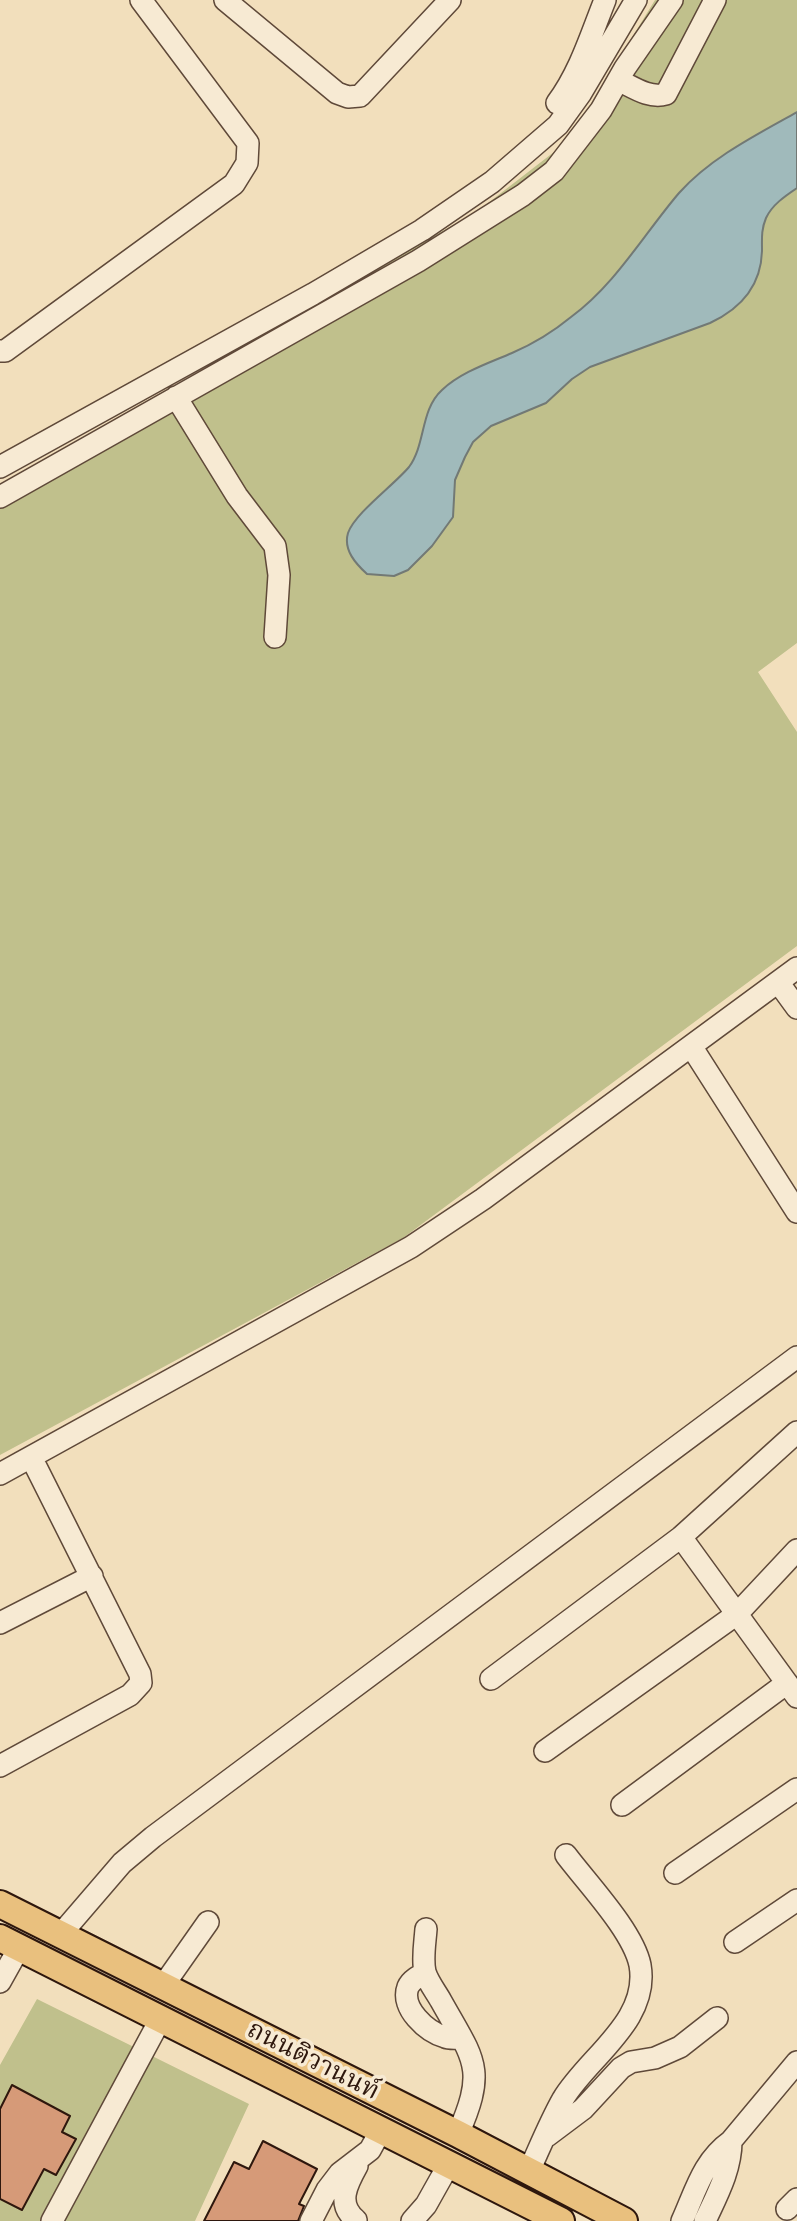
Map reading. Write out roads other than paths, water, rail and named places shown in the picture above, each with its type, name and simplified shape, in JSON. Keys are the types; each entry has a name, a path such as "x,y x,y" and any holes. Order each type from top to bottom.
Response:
{"main road":[{"name":"ถนนติวานนท์","path":"0,1904 458,2134 624,2221"},
{"path":"10,1943 33,1921"},
{"path":"46,1962 61,1934"},
{"name":"ถนนติวานนท์","path":"10,1943 160,2020 375,2140 449,2164 561,2221"}],"street":[{"path":"0,351 5,351 234,184 247,163 248,143 141,0"},
{"path":"225,0 337,93 348,97 360,96 450,0"},
{"path":"525,155 541,122 573,78 605,0"},
{"path":"0,467 313,294 411,236 492,182 558,125 581,93 636,0"},
{"path":"0,497 418,261 523,195 554,171 601,110 618,79 671,0"},
{"path":"618,79 645,93 660,96 666,94 716,0"},
{"path":"176,397 237,496 275,546 279,575 275,637"},
{"path":"0,1474 411,1247 484,1199 797,968"},
{"path":"778,982 797,1008"},
{"path":"691,1046 797,1212"},
{"path":"61,1934 122,1863 153,1837 797,1357"},
{"path":"492,1679 681,1537 797,1432"},
{"path":"0,1766 130,1695 141,1683 140,1674 31,1457"},
{"path":"622,1804 792,1690 681,1537"},
{"path":"545,1751 737,1614 797,1550"},
{"path":"0,1623 92,1576"},
{"path":"676,1873 797,1789"},
{"path":"529,2171 563,2099 580,2075 609,2046 634,2008 640,1990 639,1964 628,1936 566,1855"},
{"path":"735,1942 797,1900"},
{"path":"163,1986 208,1922"},
{"path":"426,1929 425,1973 474,2066 475,2081 470,2106 458,2134"},
{"path":"0,1982 10,1943"},
{"path":"425,1973 414,1979 408,1987 408,2000 413,2013 436,2034 446,2038 461,2038"},
{"path":"544,2138 583,2109 621,2068 631,2062 655,2059 680,2047 717,2018"},
{"path":"52,2221 160,2020"},
{"path":"609,2046 631,2062"},
{"path":"682,2221 707,2164 731,2141 797,2062"},
{"path":"356,2220 345,2205 345,2192 357,2166 375,2140"},
{"path":"311,2221 327,2190 375,2140"},
{"path":"705,2221 726,2174 731,2141"},
{"path":"412,2221 426,2213 449,2164"}],"water":[{"path":"797,112 797,188 775,205 766,218 761,264 747,295 731,311 710,323 590,367 572,379 546,403 491,426 473,442 465,457 455,480 453,517 432,546 408,570 394,576 367,574 349,551 348,533 366,508 409,467 418,448 430,407 442,390 466,373 528,346 587,304 615,275 691,180 734,148"}]}
